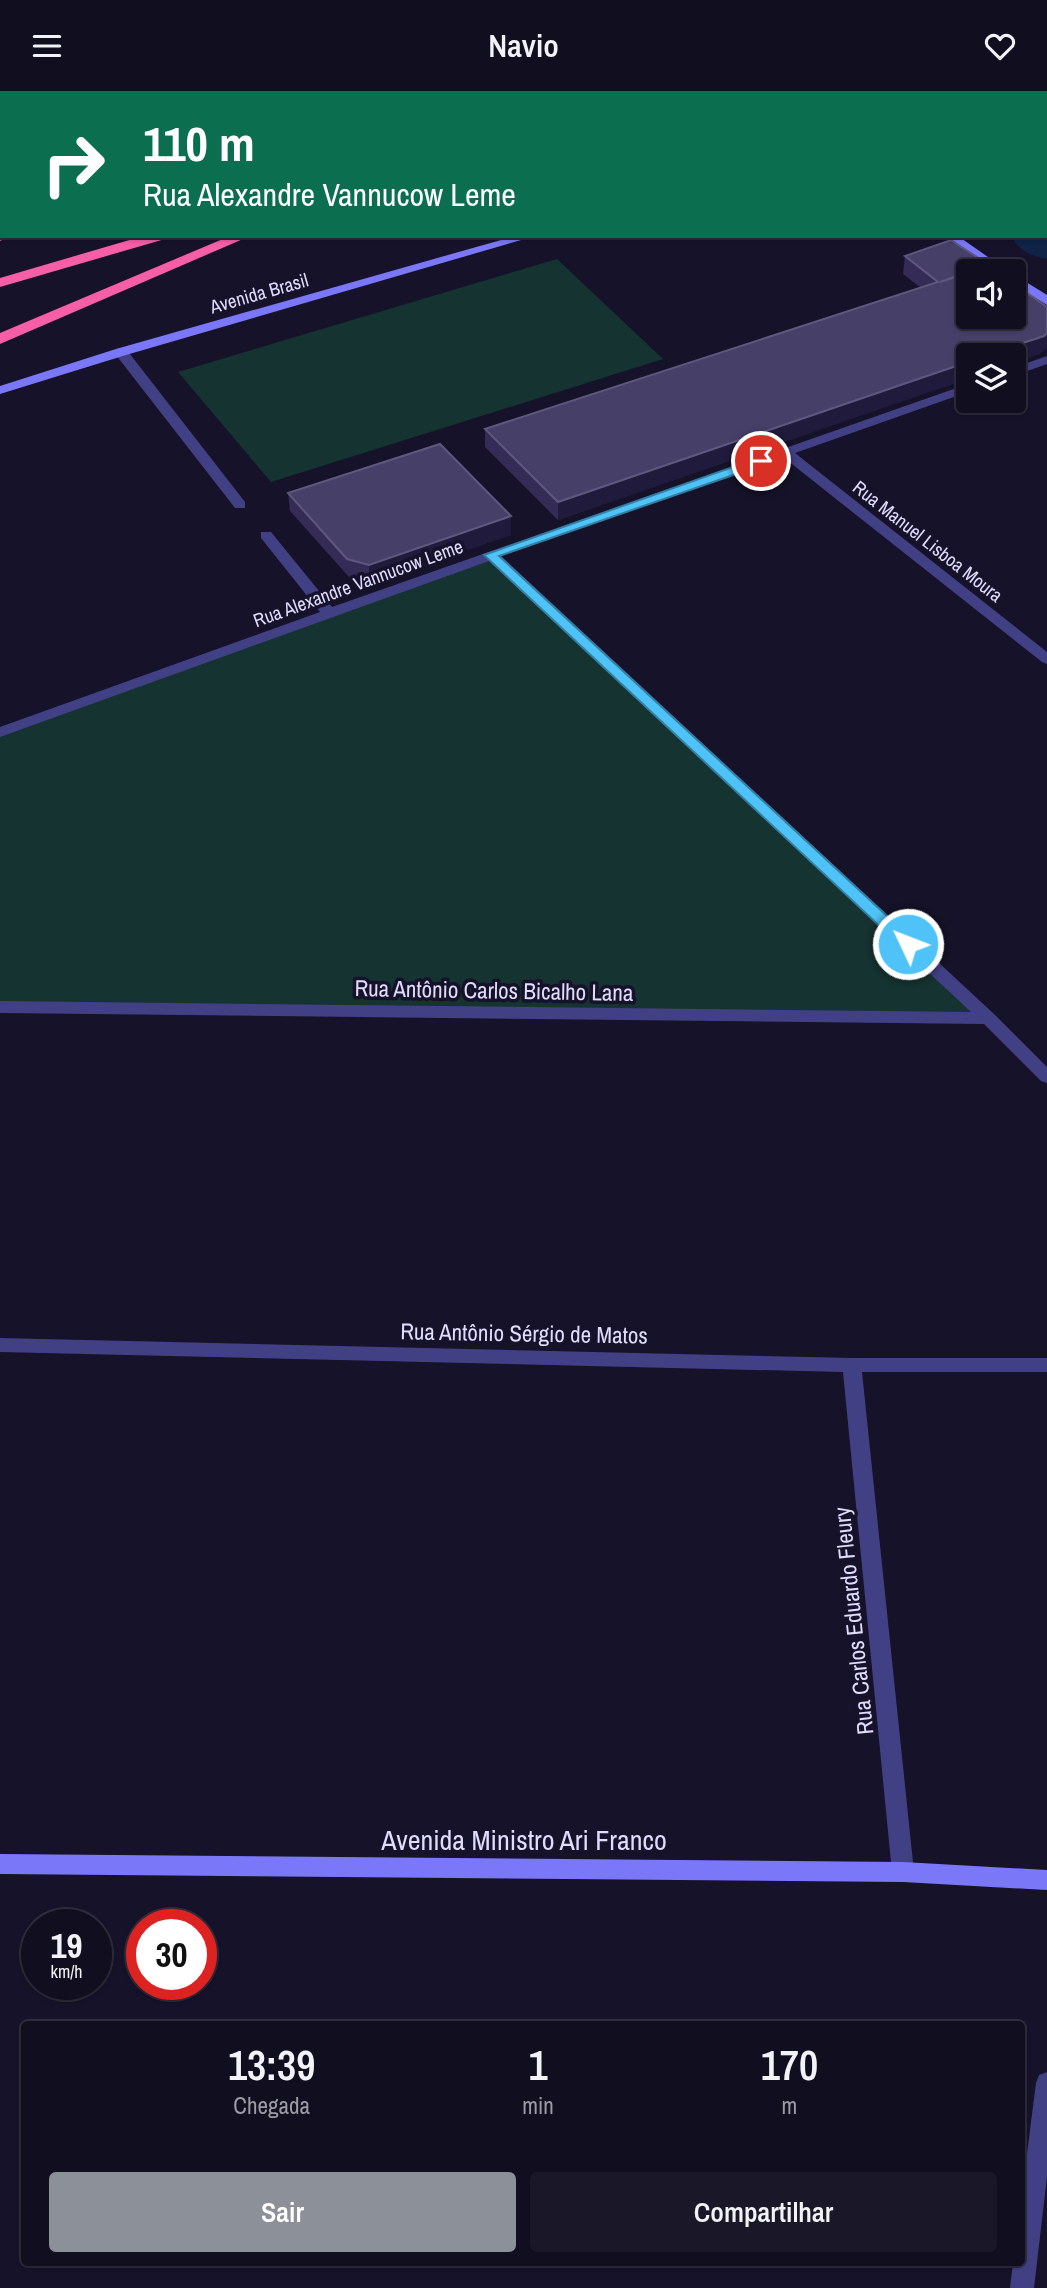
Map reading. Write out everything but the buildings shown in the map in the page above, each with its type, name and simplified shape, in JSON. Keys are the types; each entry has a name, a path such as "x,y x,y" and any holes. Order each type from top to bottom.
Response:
{"highway":[{"path":"0,283 153,238"},
{"path":"0,339 238,238"}],"street":[{"name":"Avenida Brasil","path":"0,390 121,352 522,238"},
{"path":"952,238 984,259"},
{"path":"1026,287 1047,301"},
{"path":"121,352 240,505"},
{"path":"1026,367 1047,360"},
{"name":"Rua Alexandre Vannucow Leme","path":"0,732 491,555 956,392"},
{"name":"Rua Manuel Lisboa Moura","path":"785,452 1047,659"},
{"path":"266,535 329,613"},
{"path":"491,555 988,1018 1047,1077"},
{"name":"Rua Antônio Carlos Bicalho Lana","path":"0,1007 988,1018"},
{"name":"Rua Antônio Sérgio de Matos","path":"0,1345 852,1365 1047,1365"},
{"name":"Rua Carlos Eduardo Fleury","path":"852,1365 903,1871"},
{"name":"Avenida Ministro Ari Franco","path":"0,1864 903,1871 1047,1880"},
{"path":"1025,2263 1047,2083"},
{"path":"1022,2288 1025,2266"}],"green space":[{"path":"557,259 663,359 271,482 178,372"},
{"path":"491,555 988,1018 0,1005 0,732"}],"waterway":[{"path":"1043,238 1047,241"}],"route":[{"path":"761,461 491,555 908,944"}]}
